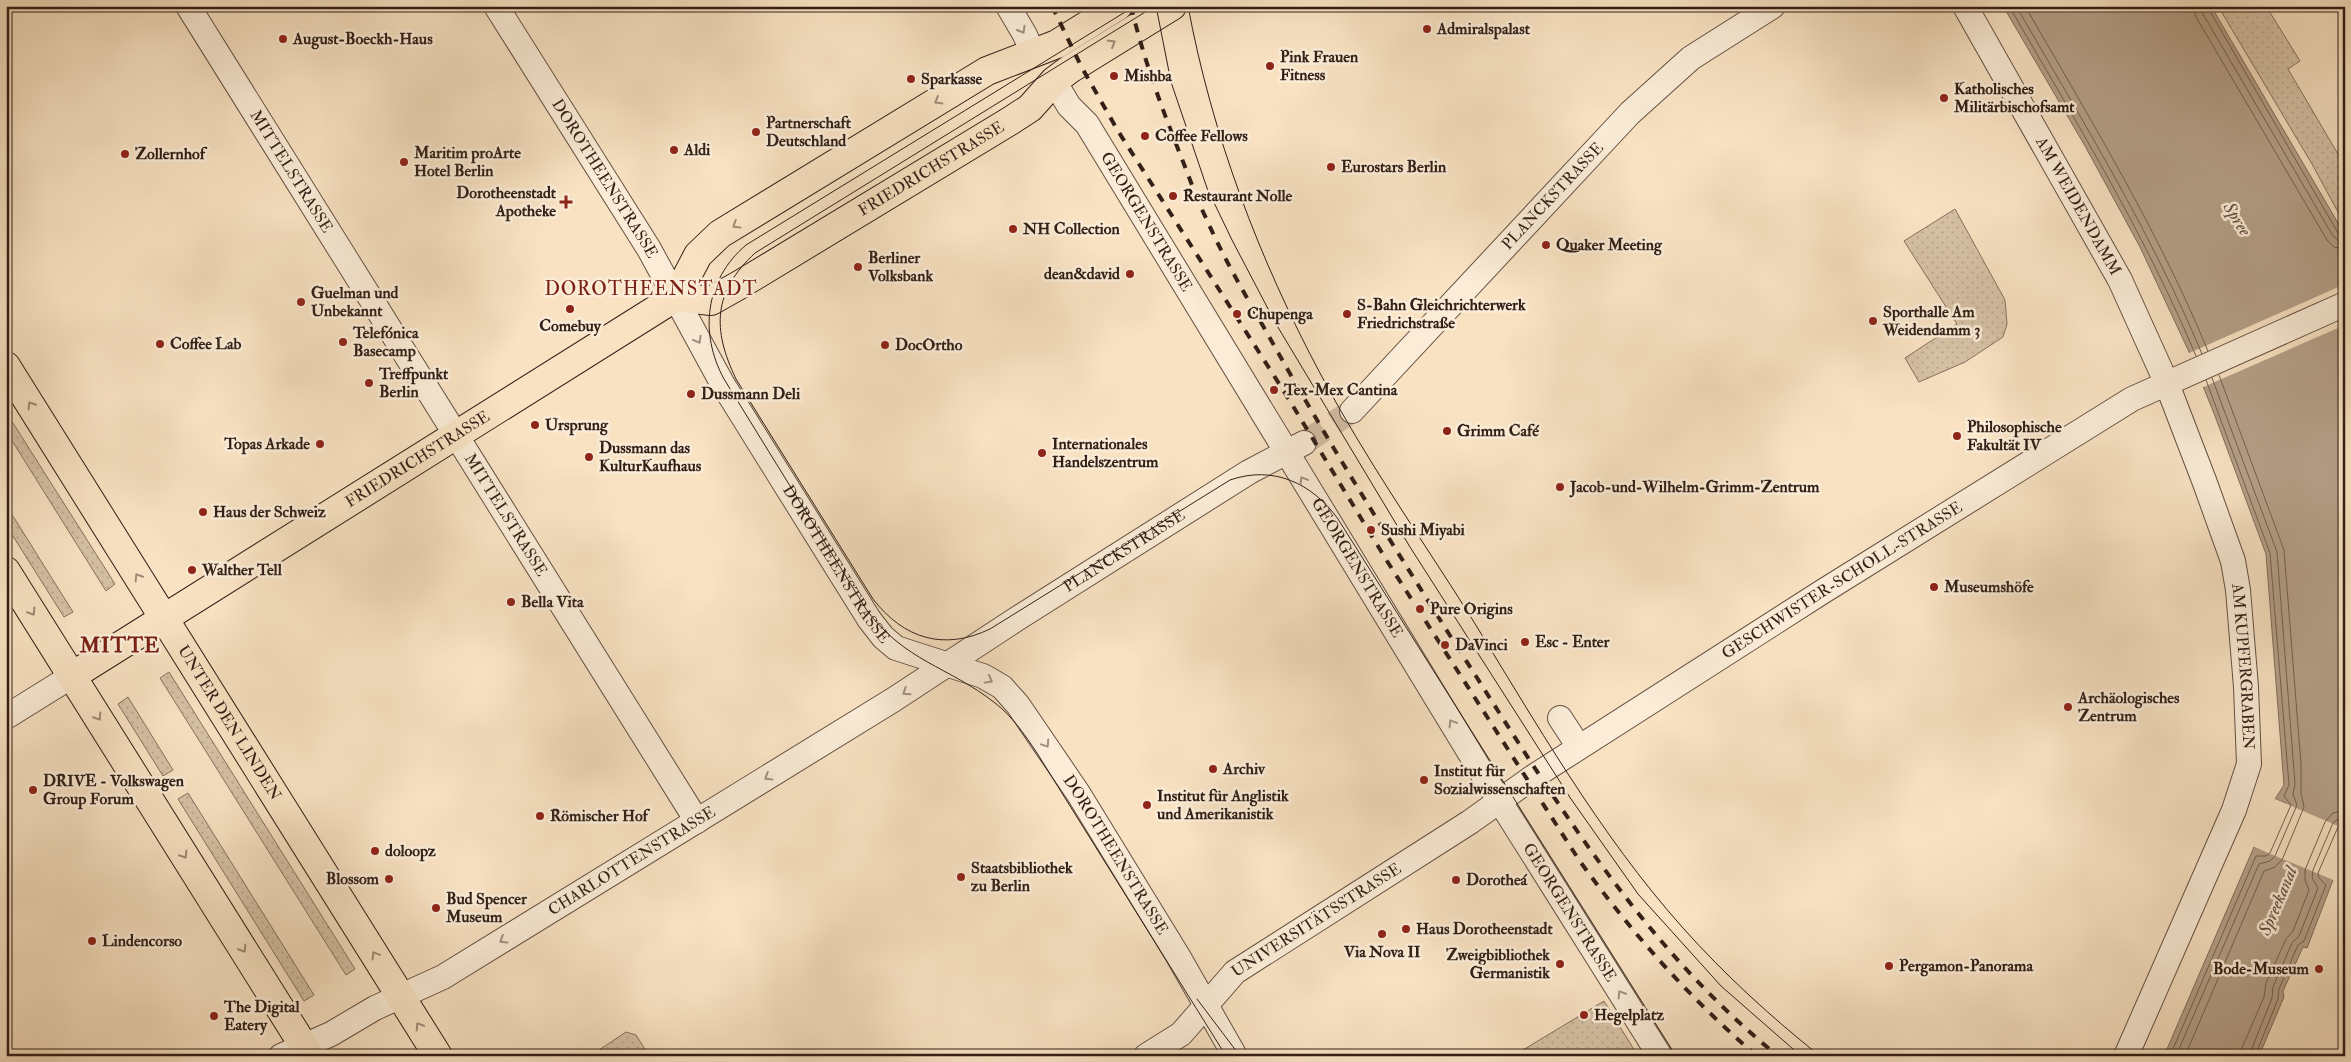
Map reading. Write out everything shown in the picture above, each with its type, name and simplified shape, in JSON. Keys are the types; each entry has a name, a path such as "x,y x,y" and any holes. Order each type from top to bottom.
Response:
{"main road":[{"path":"676,297 698,255 720,234 987,72 1057,44 1118,6"},
{"name":"FRIEDRICHSTRASSE","path":"72,676 676,297 711,301 725,294 1015,118 1030,108 1054,81 1172,6"},
{"name":"UNTER DEN LINDEN","path":"6,366 438,1056"},
{"path":"6,571 72,676 298,1053"}],"street":[{"name":"MITTELSTRASSE","path":"188,6 697,821"},
{"name":"DOROTHEENSTRASSE","path":"496,6 676,297 722,383 875,628 896,648 993,681 1002,687 1018,704 1078,792 1178,956 1235,1056"},
{"path":"1008,6 1034,54"},
{"name":"PLANCKSTRASSE","path":"1352,411 1630,113 1691,58 1773,6"},
{"name":"AM WEIDENDAMM","path":"1965,6 2115,269 2167,384"},
{"name":"GEORGENSTRASSE","path":"1054,81 1070,106 1087,124 1295,448 1500,801 1660,1056"},
{"name":"GESCHWISTER-SCHOLL-STRASSE","path":"1500,801 1579,747 2085,426 2132,399 2345,304"},
{"name":"AM KUPFERGRABEN","path":"2126,1056 2234,810 2249,764 2238,590 2232,561 2167,384"},
{"name":"PLANCKSTRASSE","path":"947,665 1249,472 1295,448"},
{"name":"CHARLOTTENSTRASSE","path":"298,1053 375,1008 443,977 947,665"},
{"name":"FRIEDRICHSTRASSE","path":"6,716 72,676"},
{"path":"1560,718 1579,747"},
{"name":"UNIVERSITÄTSSTRASSE","path":"1146,1056 1181,1034 1234,972 1500,801"}],"shaded area":[{"path":"2218,6 2266,6 2300,61 2288,69 2345,166 2345,225 2312,164"},
{"path":"1955,209 2005,300 2007,324 2003,337 1965,362 1919,382 1905,358 1957,324 1904,241"},
{"path":"6,412 115,584 106,591 6,431"},
{"path":"6,505 73,612 64,617 6,525"},
{"path":"169,672 355,969 346,975 160,678"},
{"path":"128,697 173,770 163,776 118,704"},
{"path":"188,793 314,995 304,1001 178,799"},
{"name":"Hegelplatz","path":"1604,1001 1638,1056 1513,1056"},
{"path":"626,1032 636,1035 649,1056 590,1056"}],"water":[{"path":"2003,6 2211,6 2345,235 2345,829 2343,829 2323,875 2333,880 2307,948 2303,947 2283,991 2284,997 2259,1056 2164,1056 2254,847 2265,851 2286,803 2275,799 2284,785 2266,554 2190,354 2140,247 2085,146"}],"pier":[{"path":"2345,284 2345,325 2201,388 2187,354"},
{"path":"2275,799 2345,829 2326,874 2334,878 2333,880 2254,847 2255,845 2264,848 2283,805 2274,801"}],"tunnel":[{"path":"1304,443 1352,411"}],"tram line":[{"path":"1135,6 746,245 732,259 714,291 710,308 709,326 711,344 724,379 866,609 896,641 978,691 1001,708 1018,726 1037,753 1226,1056"},
{"path":"1155,6 755,253 731,282 724,297 721,312 720,327 723,344 736,379 873,599 898,624 912,632 941,640 973,636 990,629 1230,480 1246,476 1276,476 1304,487 1328,506 1338,519 1676,1056"},
{"path":"1156,6 1171,82 1207,188 1276,324 1410,547 1571,799 1638,894 1721,986 1801,1056"},
{"path":"1188,6 1210,102 1240,195 1277,287 1298,331 1356,436 1569,776 1623,854 1652,892 1715,962 1766,1011 1820,1056"},
{"path":"1197,999 1240,1056"}],"railway":[{"path":"1052,6 1081,66 1118,131 1285,393 1387,561 1579,860 1619,913 1662,963 1708,1011 1757,1056"},
{"path":"1131,6 1159,100 1214,236 1280,356 1363,496 1558,804 1597,859 1637,912 1680,962 1727,1011 1778,1056"}],"place":[{"name":"Admiralspalast","path":"1427,29"},
{"name":"August-Boeckh-Haus","path":"283,39"},
{"name":"Pink Frauen Fitness","path":"1270,66"},
{"name":"Mishba","path":"1114,76"},
{"name":"Sparkasse","path":"911,79"},
{"name":"Katholisches Militärbischofsamt","path":"1944,98"},
{"name":"Partnerschaft Deutschland","path":"756,132"},
{"name":"Coffee Fellows","path":"1145,136"},
{"name":"Aldi","path":"674,150"},
{"name":"Zollernhof","path":"125,154"},
{"name":"Maritim proArte Hotel Berlin","path":"404,162"},
{"name":"Eurostars Berlin","path":"1331,167"},
{"name":"Restaurant Nolle","path":"1173,196"},
{"name":"Dorotheenstadt Apotheke","path":"566,202"},
{"name":"NH Collection","path":"1013,229"},
{"name":"Quaker Meeting","path":"1546,245"},
{"name":"Berliner Volksbank","path":"858,267"},
{"name":"dean&david","path":"1130,274"},
{"name":"Guelman und Unbekannt","path":"301,302"},
{"name":"Comebuy","path":"570,309"},
{"name":"Chupenga","path":"1237,314"},
{"name":"S-Bahn Gleichrichterwerk Friedrichstraße","path":"1347,314"},
{"name":"Sporthalle Am Weidendamm 3","path":"1873,321"},
{"name":"Telefónica Basecamp","path":"343,342"},
{"name":"Coffee Lab","path":"160,344"},
{"name":"DocOrtho","path":"885,345"},
{"name":"Treffpunkt Berlin","path":"369,383"},
{"name":"Tex-Mex Cantina","path":"1274,390"},
{"name":"Dussmann Deli","path":"691,394"},
{"name":"Ursprung","path":"535,425"},
{"name":"Grimm Café","path":"1447,431"},
{"name":"Philosophische Fakultät IV","path":"1957,436"},
{"name":"Topas Arkade","path":"320,444"},
{"name":"Internationales Handelszentrum","path":"1042,453"},
{"name":"Dussmann das KulturKaufhaus","path":"589,457"},
{"name":"Jacob-und-Wilhelm-Grimm-Zentrum","path":"1560,487"},
{"name":"Haus der Schweiz","path":"203,512"},
{"name":"Sushi Miyabi","path":"1371,530"},
{"name":"Walther Tell","path":"192,570"},
{"name":"Museumshöfe","path":"1934,587"},
{"name":"Bella Vita","path":"511,602"},
{"name":"Pure Origins","path":"1420,609"},
{"name":"Esc - Enter","path":"1525,642"},
{"name":"DaVinci","path":"1445,645"},
{"name":"Archäologisches Zentrum","path":"2068,707"},
{"name":"Archiv","path":"1213,769"},
{"name":"Institut für Sozialwissenschaften","path":"1424,780"},
{"name":"DRIVE - Volkswagen Group Forum","path":"33,790"},
{"name":"Institut für Anglistik und Amerikanistik","path":"1147,805"},
{"name":"Römischer Hof","path":"540,816"},
{"name":"doloopz","path":"375,851"},
{"name":"Staatsbibliothek zu Berlin","path":"961,877"},
{"name":"Blossom","path":"389,879"},
{"name":"Dorotheá","path":"1456,880"},
{"name":"Bud Spencer Museum","path":"436,908"},
{"name":"Haus Dorotheenstadt","path":"1406,929"},
{"name":"Via Nova II","path":"1382,934"},
{"name":"Lindencorso","path":"92,941"},
{"name":"Zweigbibliothek Germanistik","path":"1560,964"},
{"name":"Pergamon-Panorama","path":"1889,966"},
{"name":"Bode-Museum","path":"2319,969"},
{"name":"Hegelplatz","path":"1584,1015"},
{"name":"The Digital Eatery","path":"214,1016"}],"district":[{"name":"DOROTHEENSTADT","path":"651,289"},
{"name":"MITTE","path":"120,645"}],"water label":[{"name":"Spree","path":"2237,219"},
{"name":"Spreekanal","path":"2278,901"}]}
